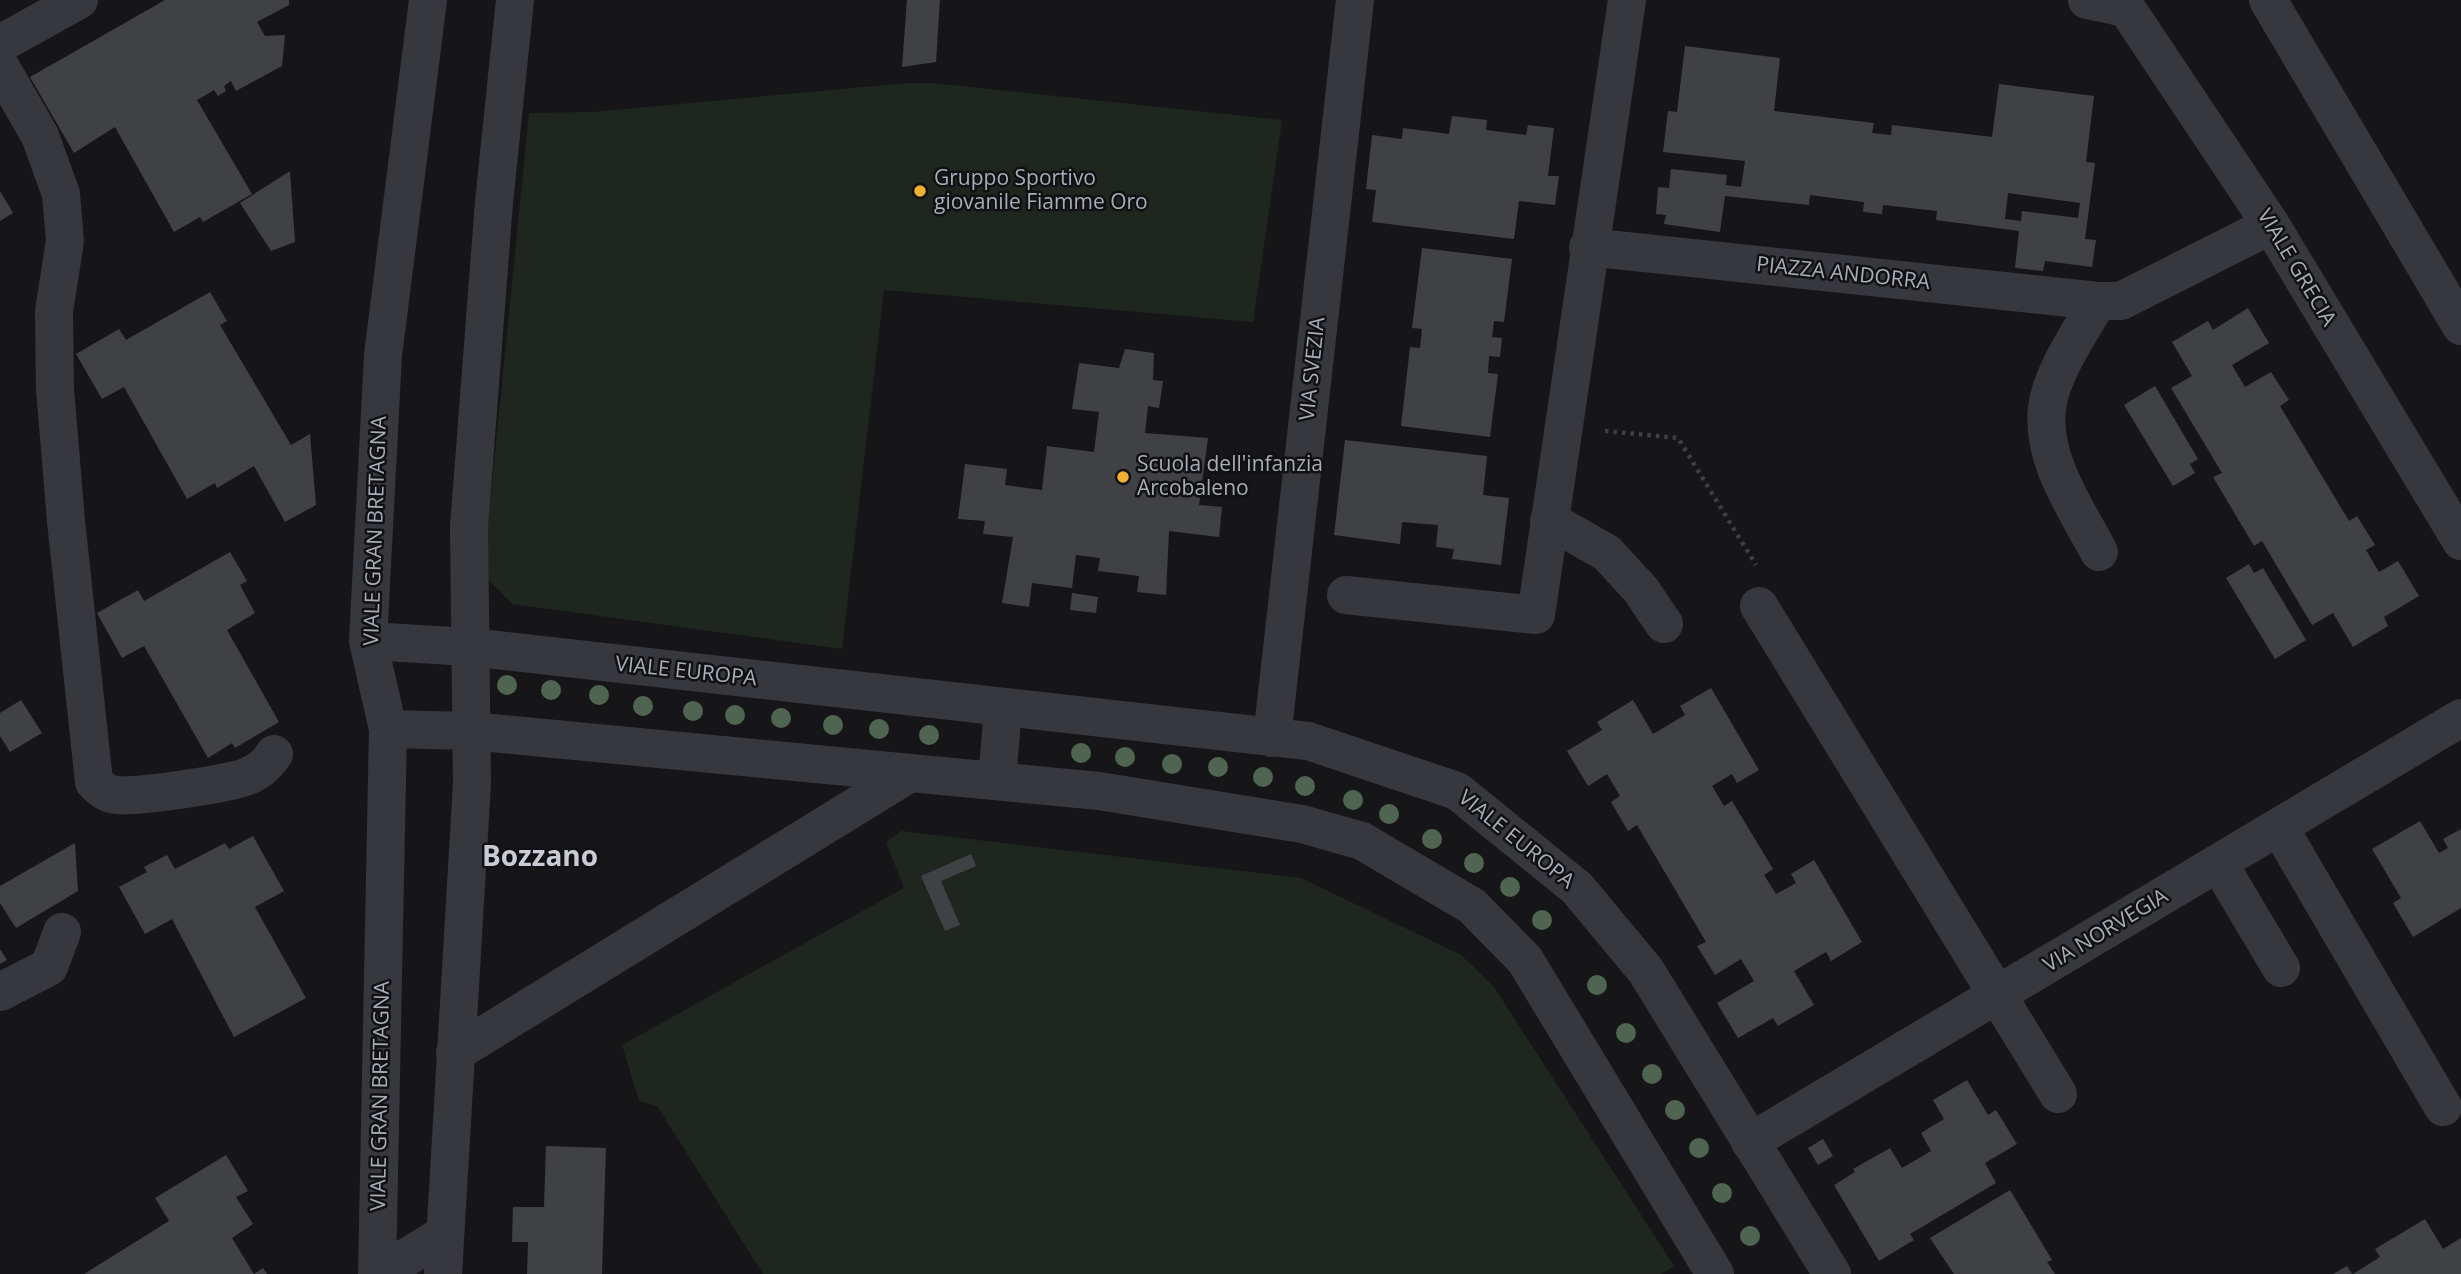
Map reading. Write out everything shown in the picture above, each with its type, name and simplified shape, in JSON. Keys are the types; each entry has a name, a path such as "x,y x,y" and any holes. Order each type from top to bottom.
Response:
{"street":[{"path":"0,44 79,0"},
{"name":"VIALE GRAN BRETAGNA","path":"378,1274 388,729 368,641 383,355 428,0"},
{"path":"443,1274 443,1235 472,782 469,527 494,202 515,0"},
{"name":"VIA SVEZIA","path":"1272,738 1355,0"},
{"path":"1346,594 1536,615 1626,0"},
{"path":"2087,0 2123,4"},
{"path":"2268,0 2461,326"},
{"name":"VIALE GRECIA","path":"2123,4 2271,225 2461,541"},
{"path":"0,66 40,136 61,194 65,241 54,311 55,388 66,521 94,782 101,790 114,795 171,791 249,776 270,761 274,754"},
{"name":"PIAZZA ANDORRA","path":"1588,247 2098,301 2121,301 2271,225"},
{"path":"2098,301 2062,364 2047,407 2053,463 2099,552"},
{"path":"1549,520 1607,553 1641,590 1664,624"},
{"path":"1759,606 2058,1094"},
{"name":"VIALE EUROPA","path":"368,641 470,647 1308,741 1457,791 1577,888 1646,971 1832,1274"},
{"path":"997,781 1003,708"},
{"name":"VIA NORVEGIA","path":"1750,1142 2461,718"},
{"path":"388,729 471,731 1099,791 1302,824 1362,841 1472,906 1525,960 1714,1274"},
{"path":"454,1053 910,773"},
{"path":"2279,827 2443,1107"},
{"path":"2219,864 2281,968"},
{"path":"0,992 49,967 62,932"},
{"name":"VIALE GRAN BRETAGNA","path":"378,1274 443,1235"}],"path":[{"path":"1562,428 1678,438 1758,568"}],"shaded area":[{"path":"907,83 933,83 1282,120 1253,322 884,290 842,649 512,604 483,574 529,113 593,112"},
{"path":"901,831 1301,878 1461,955 1494,987 1674,1266 1661,1274 763,1274 657,1106 639,1101 622,1045 904,888 886,842"}],"building":[{"path":"165,0 289,0 289,5 257,22 265,36 285,35 282,66 236,91 231,81 224,86 226,91 218,96 214,90 197,100 252,194 203,222 200,217 174,232 115,127 74,153 30,77"},
{"path":"907,0 940,0 936,62 902,67"},
{"path":"1685,46 1780,58 1774,111 1874,123 1872,133 1891,135 1892,125 1992,137 1999,84 2094,96 2086,162 2095,163 2085,239 2096,240 2092,267 2045,261 2043,271 2015,268 2019,231 1936,220 1937,211 1883,205 1882,214 1863,212 1864,202 1810,195 1809,205 1725,196 1720,232 1664,224 1666,215 1656,214 1658,187 1669,188 1671,169 1727,175 1726,185 1741,187 1745,161 1663,152 1668,111 1677,112","holes":["2008,193 2080,203 2078,218 2022,211 2021,221 2005,219"]},
{"path":"1452,116 1487,120 1486,130 1526,135 1528,125 1554,128 1548,176 1559,176 1555,205 1519,201 1514,239 1372,222 1376,190 1366,189 1372,135 1402,139 1403,128 1449,134"},
{"path":"290,171 295,242 271,251 240,203"},
{"path":"0,191 13,213 0,221"},
{"path":"1422,248 1512,259 1504,322 1494,321 1492,337 1502,338 1500,357 1489,356 1488,373 1498,374 1490,437 1401,426 1410,347 1420,348 1422,329 1412,328"},
{"path":"210,292 227,321 220,325 291,445 310,434 316,505 285,522 254,466 217,488 215,483 187,499 124,387 102,399 76,354 119,329 126,340"},
{"path":"2248,308 2269,343 2232,365 2245,387 2271,372 2289,400 2280,406 2349,521 2357,516 2375,545 2366,550 2379,572 2398,561 2419,596 2384,617 2388,626 2353,647 2333,613 2312,625 2262,541 2254,546 2213,477 2222,473 2171,388 2192,376 2172,342 2208,321 2213,330"},
{"name":"Scuola dell'infanzia Arcobaleno","path":"1125,349 1154,353 1153,380 1163,381 1159,408 1148,406 1145,433 1208,438 1199,505 1222,507 1219,537 1169,531 1166,595 1137,592 1139,576 1098,571 1100,558 1076,555 1072,588 1032,583 1029,607 1002,603 1013,537 983,534 985,521 958,519 965,464 1007,469 1005,485 1042,490 1047,446 1094,452 1099,412 1072,409 1079,363 1119,368"},
{"path":"2155,386 2198,459 2190,464 2195,473 2173,486 2124,405"},
{"path":"1345,440 1487,456 1483,495 1509,498 1501,565 1452,559 1454,549 1436,547 1438,525 1402,522 1400,544 1334,535"},
{"path":"230,552 247,581 240,585 255,613 227,630 279,722 235,748 232,743 208,758 144,646 122,658 97,613 138,590 144,601"},
{"path":"2249,564 2254,573 2263,568 2306,640 2275,659 2226,578"},
{"path":"1072,593 1098,597 1096,613 1070,610"},
{"path":"1711,688 1759,770 1737,783 1732,774 1712,786 1724,806 1732,801 1773,869 1764,875 1776,894 1796,883 1791,874 1814,860 1862,942 1831,961 1826,952 1794,971 1814,1005 1778,1026 1773,1018 1738,1038 1717,1003 1754,981 1741,959 1715,975 1697,946 1706,942 1637,825 1628,831 1611,802 1620,796 1607,774 1588,786 1567,751 1602,730 1597,722 1633,700 1653,734 1685,715 1680,706"},
{"path":"21,700 42,733 10,752 0,736 0,713"},
{"path":"2420,821 2439,853 2448,848 2443,839 2461,829 2461,908 2413,937 2393,903 2401,898 2372,849"},
{"path":"253,836 284,891 255,907 306,998 234,1037 172,919 145,934 119,887 147,872 144,867 167,855 175,869 225,843 229,849"},
{"path":"75,843 78,891 16,928 0,903 0,886"},
{"path":"971,854 976,866 941,881 960,925 945,931 921,876"},
{"path":"0,949 7,960 0,964"},
{"path":"1967,1080 1988,1115 1996,1110 2017,1144 1985,1163 1996,1183 1910,1234 1914,1240 1879,1261 1834,1185 1855,1172 1853,1169 1890,1148 1902,1168 1931,1151 1921,1133 1944,1119 1933,1100"},
{"path":"1823,1139 1833,1156 1818,1165 1808,1148"},
{"path":"546,1146 606,1148 602,1274 527,1274 528,1242 512,1242 513,1207 544,1207"},
{"path":"226,1155 248,1191 236,1197 253,1224 232,1238 254,1274 84,1274 169,1221 155,1198"},
{"path":"2010,1190 2052,1260 2047,1262 2055,1274 1954,1274 1930,1238"},
{"path":"2425,1219 2443,1249 2461,1238 2461,1274 2353,1274 2380,1257 2375,1249"},
{"path":"2347,1266 2352,1274 2333,1274"},
{"path":"263,1268 267,1274 254,1274"}],"place":[{"name":"Gruppo Sportivo giovanile Fiamme Oro","path":"920,191"},
{"name":"Scuola dell'infanzia Arcobaleno","path":"1123,477"}],"district":[{"name":"Bozzano","path":"540,858"}]}
